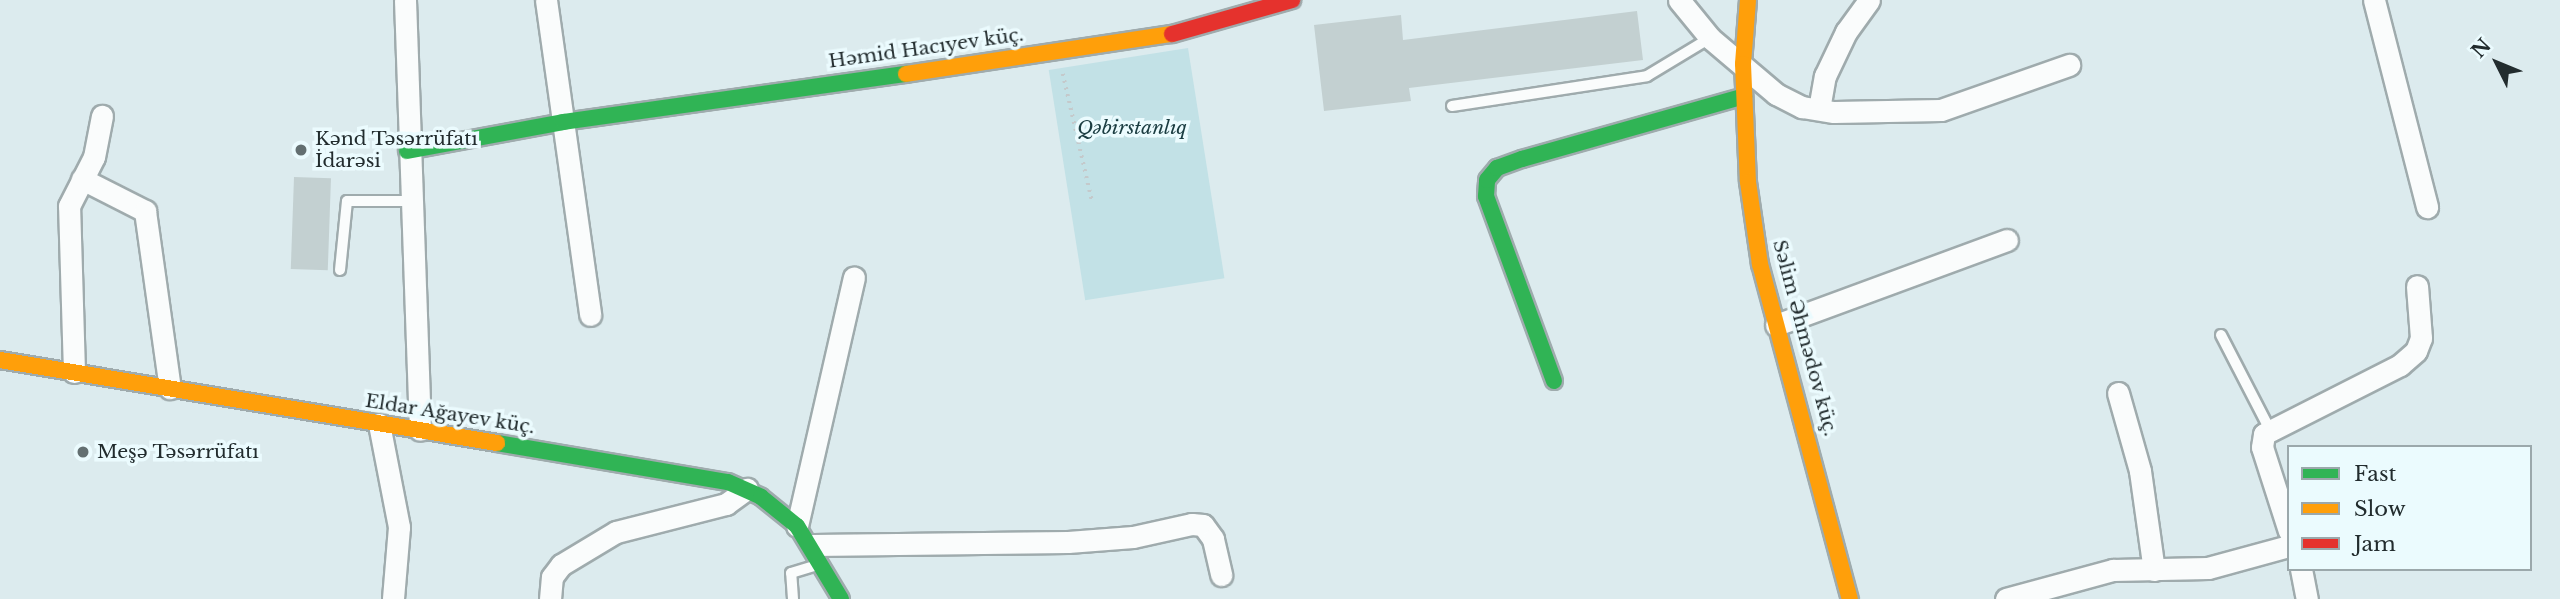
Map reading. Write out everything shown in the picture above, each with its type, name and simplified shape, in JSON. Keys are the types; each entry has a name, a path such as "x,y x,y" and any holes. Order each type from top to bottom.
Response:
{"street":[{"path":"405,0 407,151 419,430"},
{"path":"546,0 590,315"},
{"name":"Həmid Hacıyev küç.","path":"407,151 563,122 1157,39 1292,0"},
{"path":"1679,0 1710,38 1776,94 1819,109 1941,110 2069,65"},
{"name":"Səlim Əhmədov küç.","path":"1748,0 1742,64 1753,218 1776,325 1838,539 1850,599"},
{"path":"1819,109 1825,76 1846,32 1869,0"},
{"path":"2374,0 2427,207"},
{"path":"1554,381 1486,196 1487,180 1497,168 1522,159 1744,96"},
{"path":"74,372 69,206 99,142 102,116"},
{"path":"82,179 145,211 170,388"},
{"path":"1776,325 2007,240"},
{"path":"797,526 854,277"},
{"path":"2287,525 2262,447 2269,428 2400,365 2416,351 2421,338 2417,286"},
{"name":"Eldar Ağayev küç.","path":"0,360 704,476 747,489 797,526 819,554 841,599"},
{"path":"2118,393 2140,471 2154,570"},
{"path":"379,424 399,527 393,599"},
{"path":"550,599 552,577 561,565 616,532 726,504 747,489"},
{"path":"819,554 1133,537 1192,524 1203,525 1213,539 1221,575"},
{"path":"2006,599 2113,570 2208,569 2287,547"},
{"path":"2301,571 2308,599"}],"lane":[{"path":"1452,106 1647,76 1710,38"},
{"path":"340,270 347,201 409,201"},
{"path":"2221,335 2269,428"},
{"path":"793,599 791,573 819,554"}],"path":[{"path":"1058,52 1092,201"}],"green space":[{"name":"Qəbirstanlıq","path":"1188,48 1224,278 1085,300 1049,70"}],"building":[{"path":"1637,11 1643,60 1409,88 1411,101 1324,111 1314,25 1401,15 1403,40"},
{"path":"294,177 331,178 328,270 291,269"}],"traffic: fast":[{"path":"407,151 563,122 906,74"},
{"path":"1554,381 1486,196 1487,180 1497,168 1522,159 1744,96"},
{"path":"497,443 728,482 761,497 797,526 841,599"}],"traffic: slow":[{"path":"1748,0 1743,64 1748,182 1760,264 1850,599"},
{"path":"906,74 1172,34"},
{"path":"0,360 497,443"}],"traffic: jam":[{"path":"1172,34 1292,0"}],"place":[{"name":"Kənd Təsərrüfatı İdarəsi","path":"301,150"},
{"name":"Meşə Təsərrüfatı","path":"83,452"}]}
